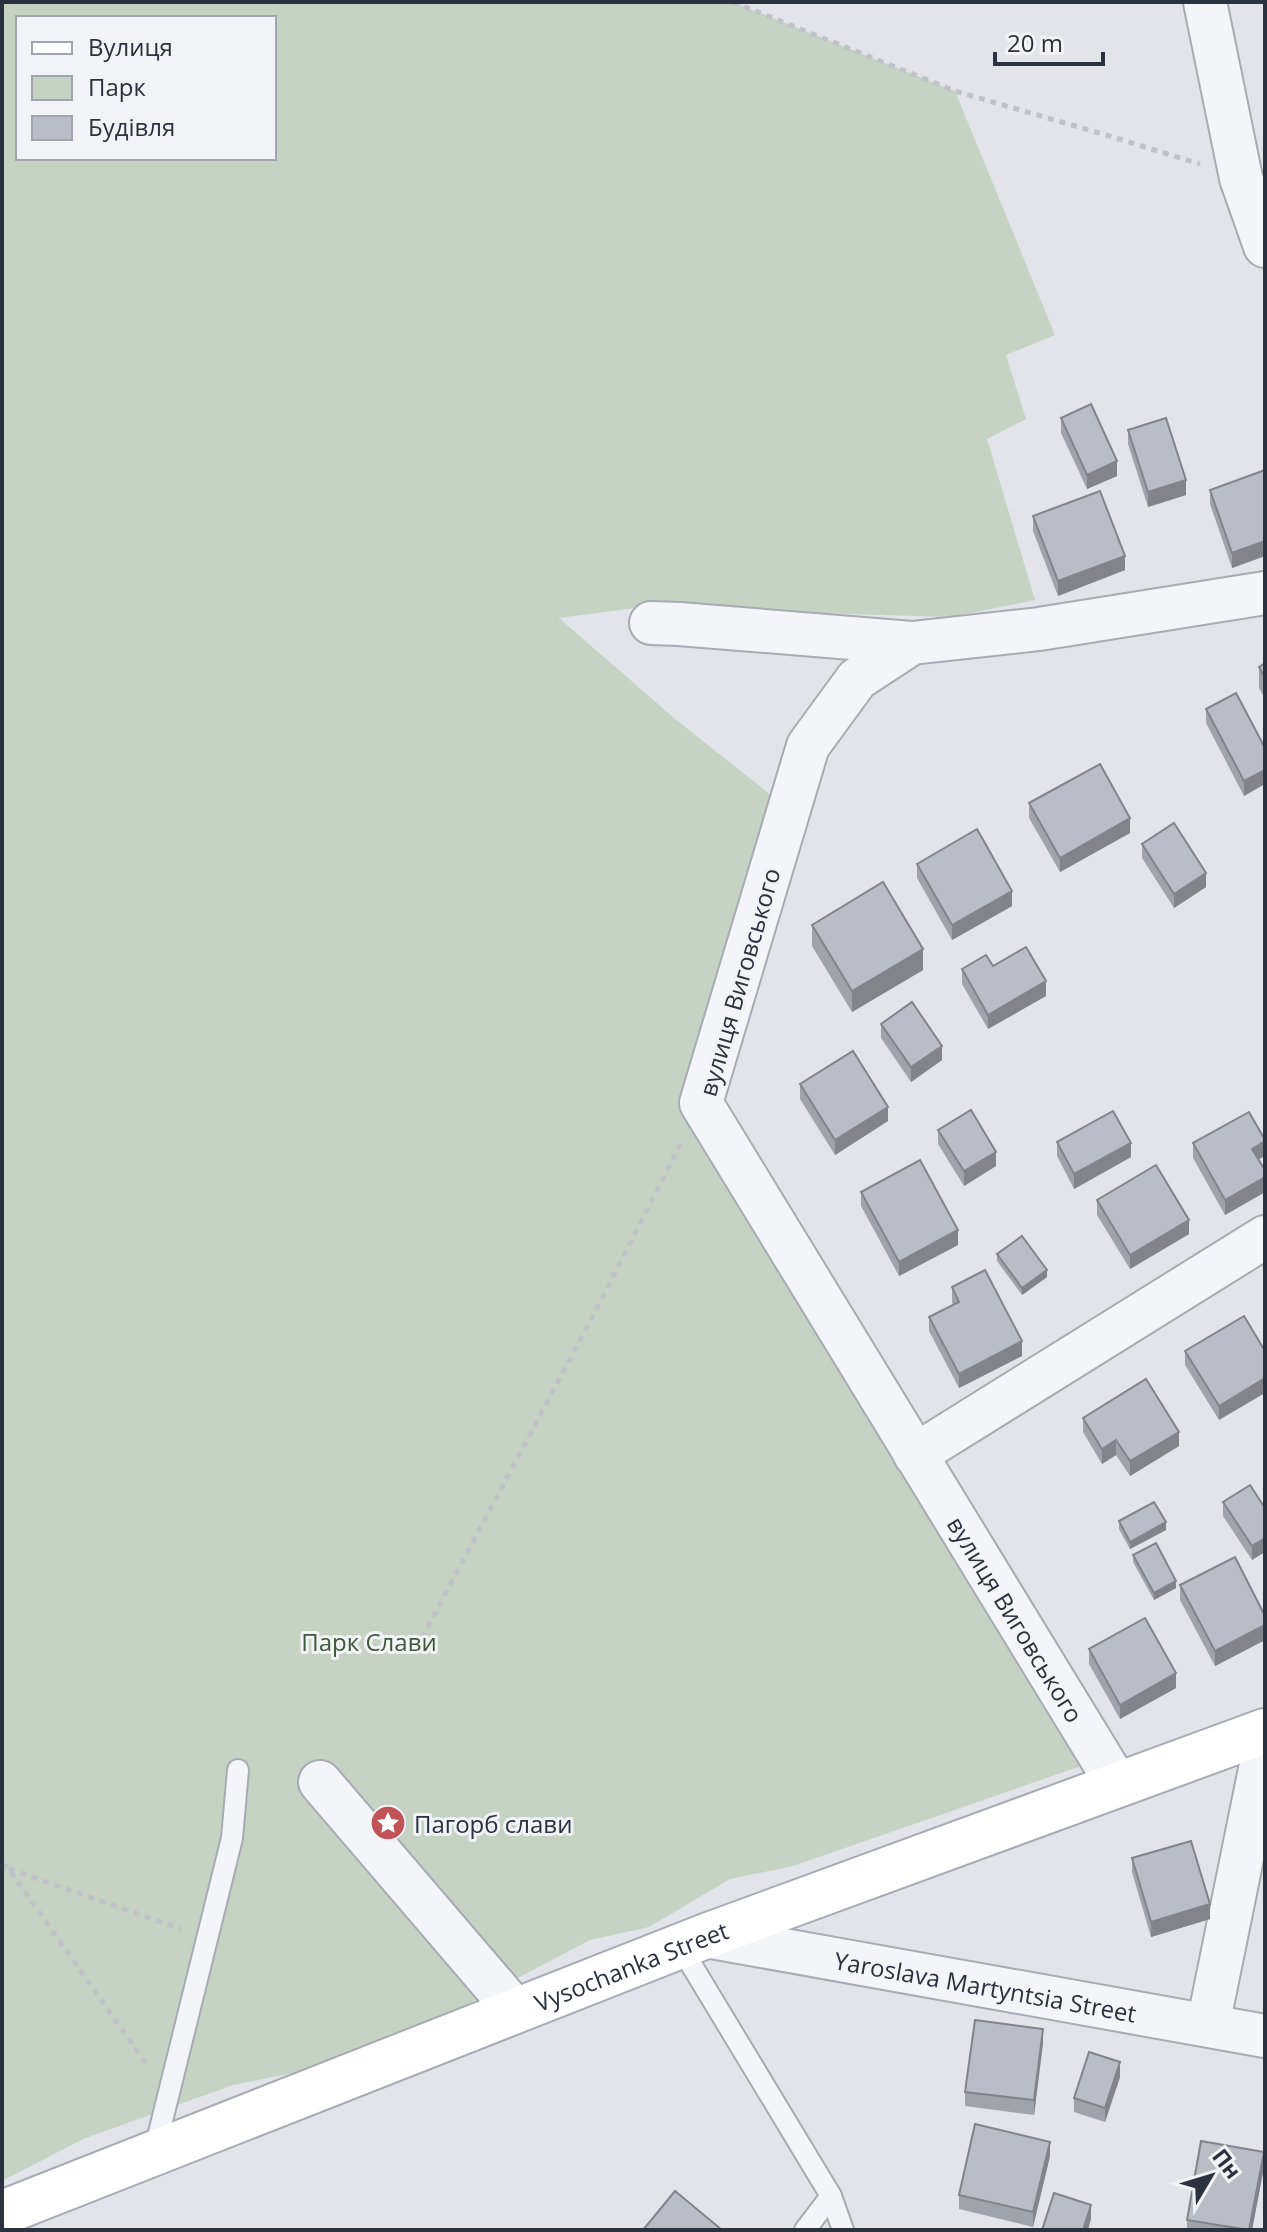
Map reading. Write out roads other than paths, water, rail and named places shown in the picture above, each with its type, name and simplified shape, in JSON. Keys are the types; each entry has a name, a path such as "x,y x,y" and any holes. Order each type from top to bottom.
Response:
{"street":[{"path":"1205,2 1241,178 1265,246"},
{"name":"вулиця Виговського","path":"651,623 912,643 1039,629 1265,593"},
{"name":"вулиця Виговського","path":"912,643 857,679 808,746 701,1103 1117,1784"},
{"path":"915,1455 1265,1237"},
{"name":"Vysochanka Street","path":"2,2213 693,1941 1265,1731"},
{"path":"1208,2025 1265,1745"},
{"path":"320,1782 516,2011"},
{"name":"Yaroslava Martyntsia Street","path":"693,1941 1265,2036"}],"lane":[{"path":"154,2153 232,1838 238,1770"},
{"path":"693,1941 831,2196 843,2230"},
{"path":"805,2230 831,2196"}],"place":[{"name":"Пагорб слави","path":"388,1823"}],"park label":[{"name":"Парк Слави","path":"369,1641"}]}
